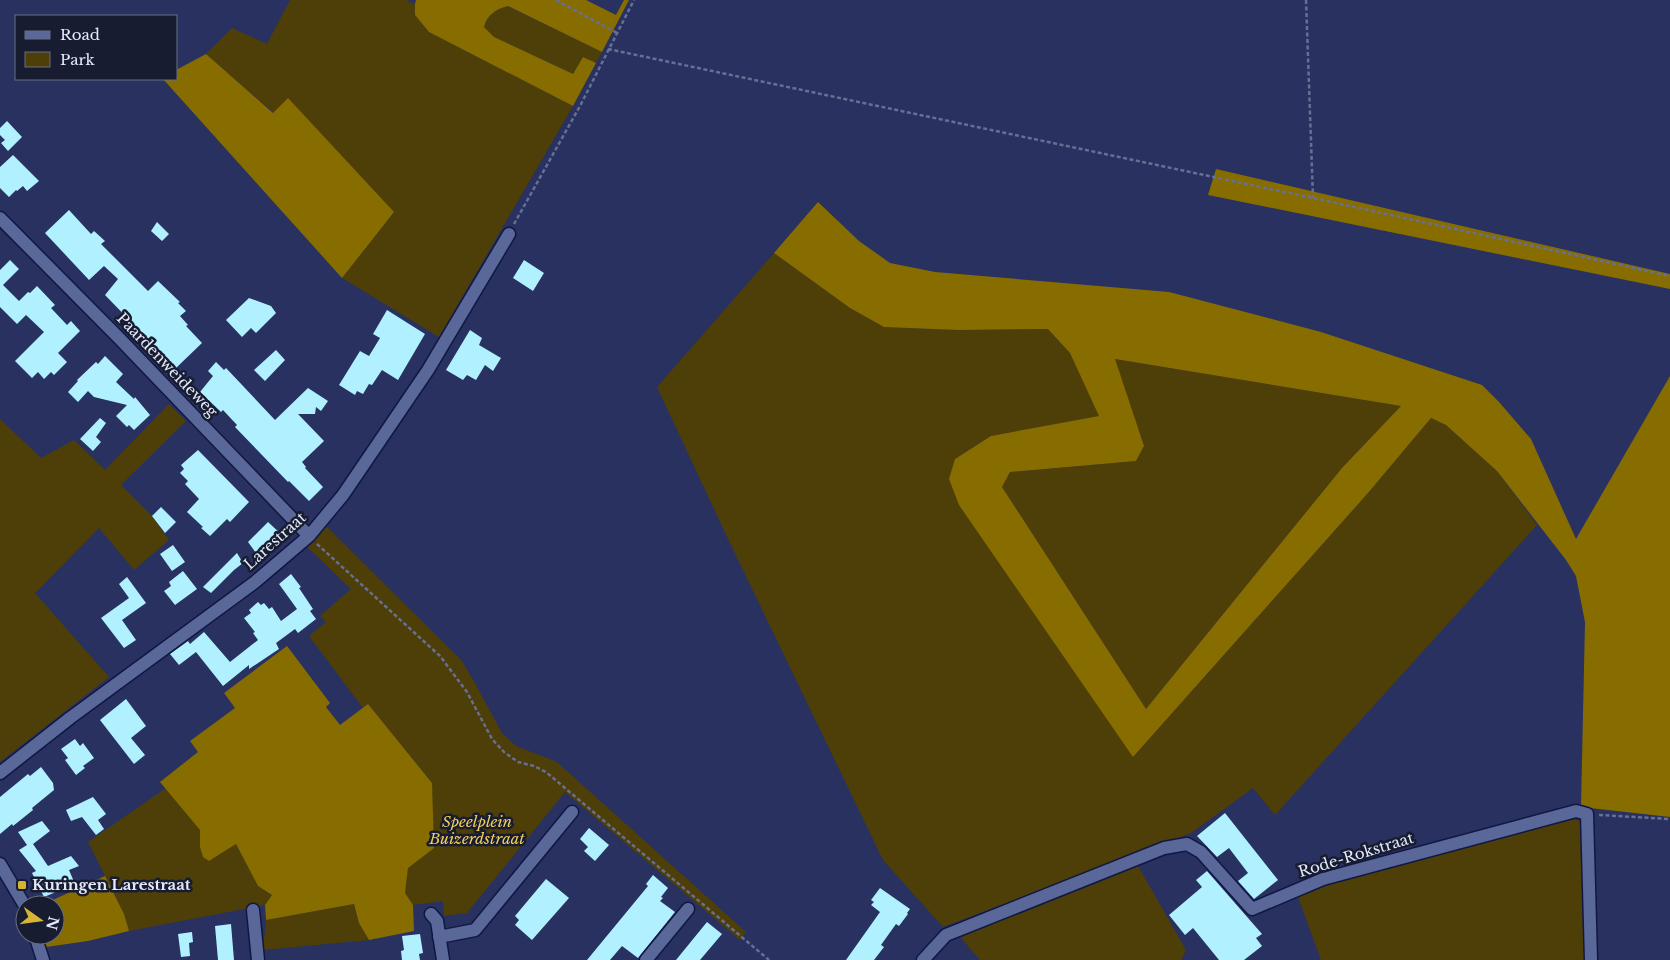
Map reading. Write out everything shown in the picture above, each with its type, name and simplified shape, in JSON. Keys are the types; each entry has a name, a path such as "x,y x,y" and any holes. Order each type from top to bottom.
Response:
{"street":[{"name":"Paardenweideweg","path":"0,218 118,337 308,536"},
{"name":"Larestraat","path":"0,773 70,718 255,582 308,536 343,494 428,370 509,234"},
{"name":"Rode-Rokstraat","path":"923,960 946,935 1164,848 1187,844 1201,852 1252,909 1323,879 1576,811 1587,814"},
{"path":"439,937 475,930 572,812"},
{"path":"1587,814 1591,960"},
{"path":"0,864 18,895"},
{"path":"646,960 688,909"},
{"path":"253,910 258,960"},
{"path":"431,914 437,921 443,960"},
{"path":"38,945 43,960"}],"path":[{"path":"556,0 617,33"},
{"path":"509,234 580,106 634,0"},
{"path":"1306,0 1313,198"},
{"path":"608,48 1670,276"},
{"path":"308,536 440,656 454,672 492,739 504,752 518,762 534,766 546,772 769,960"},
{"path":"1587,814 1670,819"}],"green space":[{"path":"290,0 406,0 415,4 415,15 429,32 573,106 439,337 342,278 394,212 288,99 274,113 206,54 232,28 267,44"},
{"path":"507,6 602,52 596,63 583,57 573,74 494,37 484,27 485,23 493,13"},
{"path":"774,253 850,308 884,327 958,330 1048,329 1070,353 1100,416 991,436 955,459 1133,757 1368,493 1431,418 1446,425 1497,471 1537,525 1275,815 1253,788 1191,833 943,927 883,860 657,387"},
{"path":"1114,359 1401,406 1342,468 1146,709 1002,487 1010,472 1136,461 1144,446"},
{"path":"169,404 186,421 121,485 152,516 169,540 134,570 99,528 35,593 109,677 0,762 0,419 41,458 74,440 105,470"},
{"name":"Speelplein Buizerdstraat","path":"326,526 462,661 502,733 516,746 557,762 746,932 740,940 565,792 467,913 444,916 443,901 413,905 405,893 408,868 432,807 432,783 368,704 363,708 309,636 326,622 320,616 351,589 307,547"},
{"path":"166,788 200,830 200,847 209,861 236,844 258,886 272,895 265,905 129,931 124,914 88,842"},
{"path":"1568,820 1579,820 1581,827 1586,960 1321,960 1298,897 1319,886 1416,857"},
{"path":"1137,864 1186,950 1181,960 980,960 960,937"},
{"path":"354,904 359,923 369,940 263,950 266,920"}],"shaded area":[{"path":"416,0 586,0 616,15 624,0 629,0 602,52 508,6 496,11 487,19 484,27 494,37 573,74 583,57 596,63 573,106 429,32 415,15"},
{"path":"206,54 273,113 288,98 394,212 342,278 164,80 178,80 178,69"},
{"path":"1216,169 1670,274 1670,289 1208,195"},
{"path":"818,202 859,241 890,263 935,272 1169,292 1321,332 1482,385 1531,439 1576,539 1670,376 1670,817 1581,807 1585,622 1576,576 1566,560 1497,471 1446,425 1431,418 1368,493 1133,757 959,505 949,479 955,459 991,436 1099,416 1070,353 1048,329 958,330 884,327 850,308 774,253","holes":["1115,359 1401,406 1342,468 1146,709 1002,487 1010,472 1136,461 1144,446"]},
{"path":"287,646 330,703 326,707 340,725 368,704 432,783 434,848 408,868 405,893 413,905 414,931 369,940 359,923 354,904 266,920 265,905 272,895 258,886 236,844 209,861 203,857 200,847 200,830 160,782 198,752 190,741 235,708 224,693"},
{"path":"105,876 124,914 129,931 65,944 64,895"}],"building":[{"path":"7,121 22,137 8,151 1,143 5,140 0,135 0,128"},
{"path":"13,155 39,181 27,191 23,186 9,197 0,188 0,167"},
{"path":"69,210 91,234 94,231 105,241 101,244 148,291 158,281 180,302 178,303 186,311 180,316 188,325 186,326 202,343 176,368 105,295 118,279 104,266 89,280 45,233"},
{"path":"157,222 169,234 162,241 151,231"},
{"path":"10,260 19,269 3,285 19,301 37,286 55,305 51,308 67,325 71,321 80,331 58,353 67,362 54,375 51,372 44,379 38,372 32,378 15,361 44,332 26,315 17,324 0,307 0,270"},
{"path":"524,260 544,273 533,291 513,278"},
{"path":"249,298 271,306 276,313 256,333 251,328 242,337 226,320"},
{"path":"387,310 425,334 398,380 382,370 372,385 369,384 363,394 357,391 355,395 339,385 360,351 369,356 380,338 373,334"},
{"path":"470,330 482,338 479,345 501,358 493,371 485,365 476,380 467,375 463,380 446,370"},
{"path":"276,350 285,360 265,381 254,370"},
{"path":"105,356 123,374 116,382 134,399 135,397 150,415 134,430 129,425 127,427 116,416 127,405 94,397 88,391 78,402 68,392 77,380 96,362 98,364"},
{"path":"216,362 224,370 226,368 275,420 308,388 328,401 321,411 316,407 315,414 298,414 324,441 302,462 305,468 323,487 309,501 235,427 237,425 223,410 221,412 200,392 213,376 208,371"},
{"path":"100,418 106,423 96,437 101,442 93,451 80,439"},
{"path":"198,450 249,502 230,522 227,519 210,536 187,512 199,499 185,484 188,481 180,473 184,469 181,465"},
{"path":"161,507 176,522 165,533 152,516"},
{"path":"268,522 281,534 256,553 248,542"},
{"path":"173,545 185,562 172,571 160,554"},
{"path":"237,553 243,563 211,593 203,587"},
{"path":"183,571 197,589 175,605 164,591 171,586 169,582"},
{"path":"291,574 301,587 299,588 313,609 310,611 316,619 298,633 295,629 276,643 279,649 249,669 249,665 223,686 196,652 179,665 170,654 188,641 190,644 204,632 230,662 258,640 253,633 255,632 244,618 251,613 249,610 258,602 261,605 264,603 269,609 272,607 281,621 297,609 279,584"},
{"path":"127,577 146,603 122,620 136,640 124,648 101,618 129,598 119,584"},
{"path":"126,699 146,726 131,738 145,755 134,764 100,720"},
{"path":"75,739 80,746 83,743 94,758 83,766 85,768 76,775 65,760 68,758 61,749"},
{"path":"41,767 53,783 54,790 32,808 33,810 0,834 0,797 28,774 30,776"},
{"path":"93,797 106,814 98,820 104,829 96,835 82,817 71,821 66,810"},
{"path":"1225,813 1278,880 1254,899 1238,881 1248,873 1229,848 1217,857 1197,836"},
{"path":"42,821 50,831 33,844 48,866 71,856 79,866 69,870 75,884 49,895 43,895 32,873 36,871 19,850 27,845 18,832"},
{"path":"589,828 609,845 595,861 584,851 588,847 580,839"},
{"path":"1207,871 1262,934 1256,938 1262,946 1244,960 1219,960 1193,928 1185,935 1169,915 1202,887 1196,880"},
{"path":"653,875 668,888 660,901 675,912 638,958 622,946 610,960 587,960 648,886 646,884"},
{"path":"546,879 569,898 532,940 515,925 519,920 515,916"},
{"path":"880,888 910,909 908,914 899,926 896,924 881,945 884,947 874,960 846,960 880,912 871,905 874,902 871,900"},
{"path":"707,922 722,934 700,960 676,960"},
{"path":"231,924 234,960 218,960 215,926"},
{"path":"192,932 193,942 189,943 190,956 181,957 178,934"},
{"path":"420,934 423,953 419,954 420,960 402,960 401,951 404,950 402,936"}],"place":[{"name":"Kuringen Larestraat","path":"22,885"}]}
